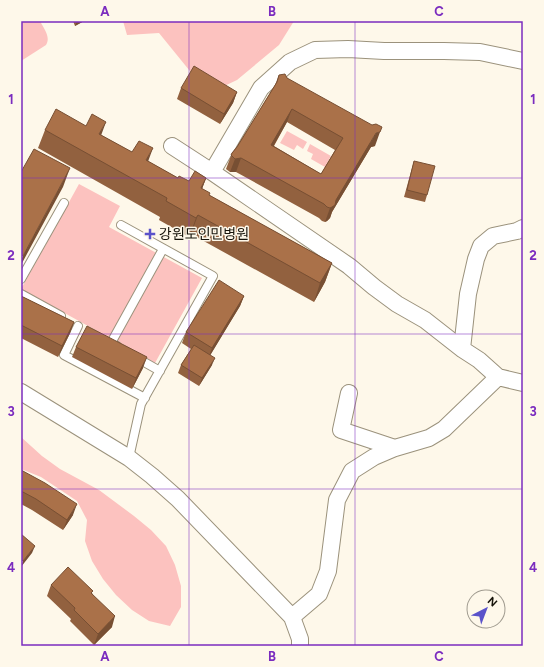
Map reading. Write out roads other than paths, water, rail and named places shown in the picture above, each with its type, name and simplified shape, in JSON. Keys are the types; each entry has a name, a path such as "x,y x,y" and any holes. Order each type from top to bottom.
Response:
{"street":[{"path":"212,172 261,88 290,62 315,50 348,49 480,52 523,60"},
{"path":"172,146 349,266 397,304 425,320 462,349 479,360 498,377 523,383"},
{"path":"462,349 468,294 476,259 481,246 493,236 523,228"},
{"path":"292,617 319,594 328,571 337,500 352,471 374,457 395,448 429,438 444,429 498,377"},
{"path":"21,392 129,458 178,499 292,617 300,640 300,646"},
{"path":"349,393 341,430 395,448"}],"lane":[{"path":"21,279 64,203"},
{"path":"120,226 213,276 141,404 129,458"},
{"path":"160,372 108,341 163,249"},
{"path":"21,294 75,324 64,355 145,398"}],"place":[{"name":"강원도인민병원","path":"150,234"}]}
